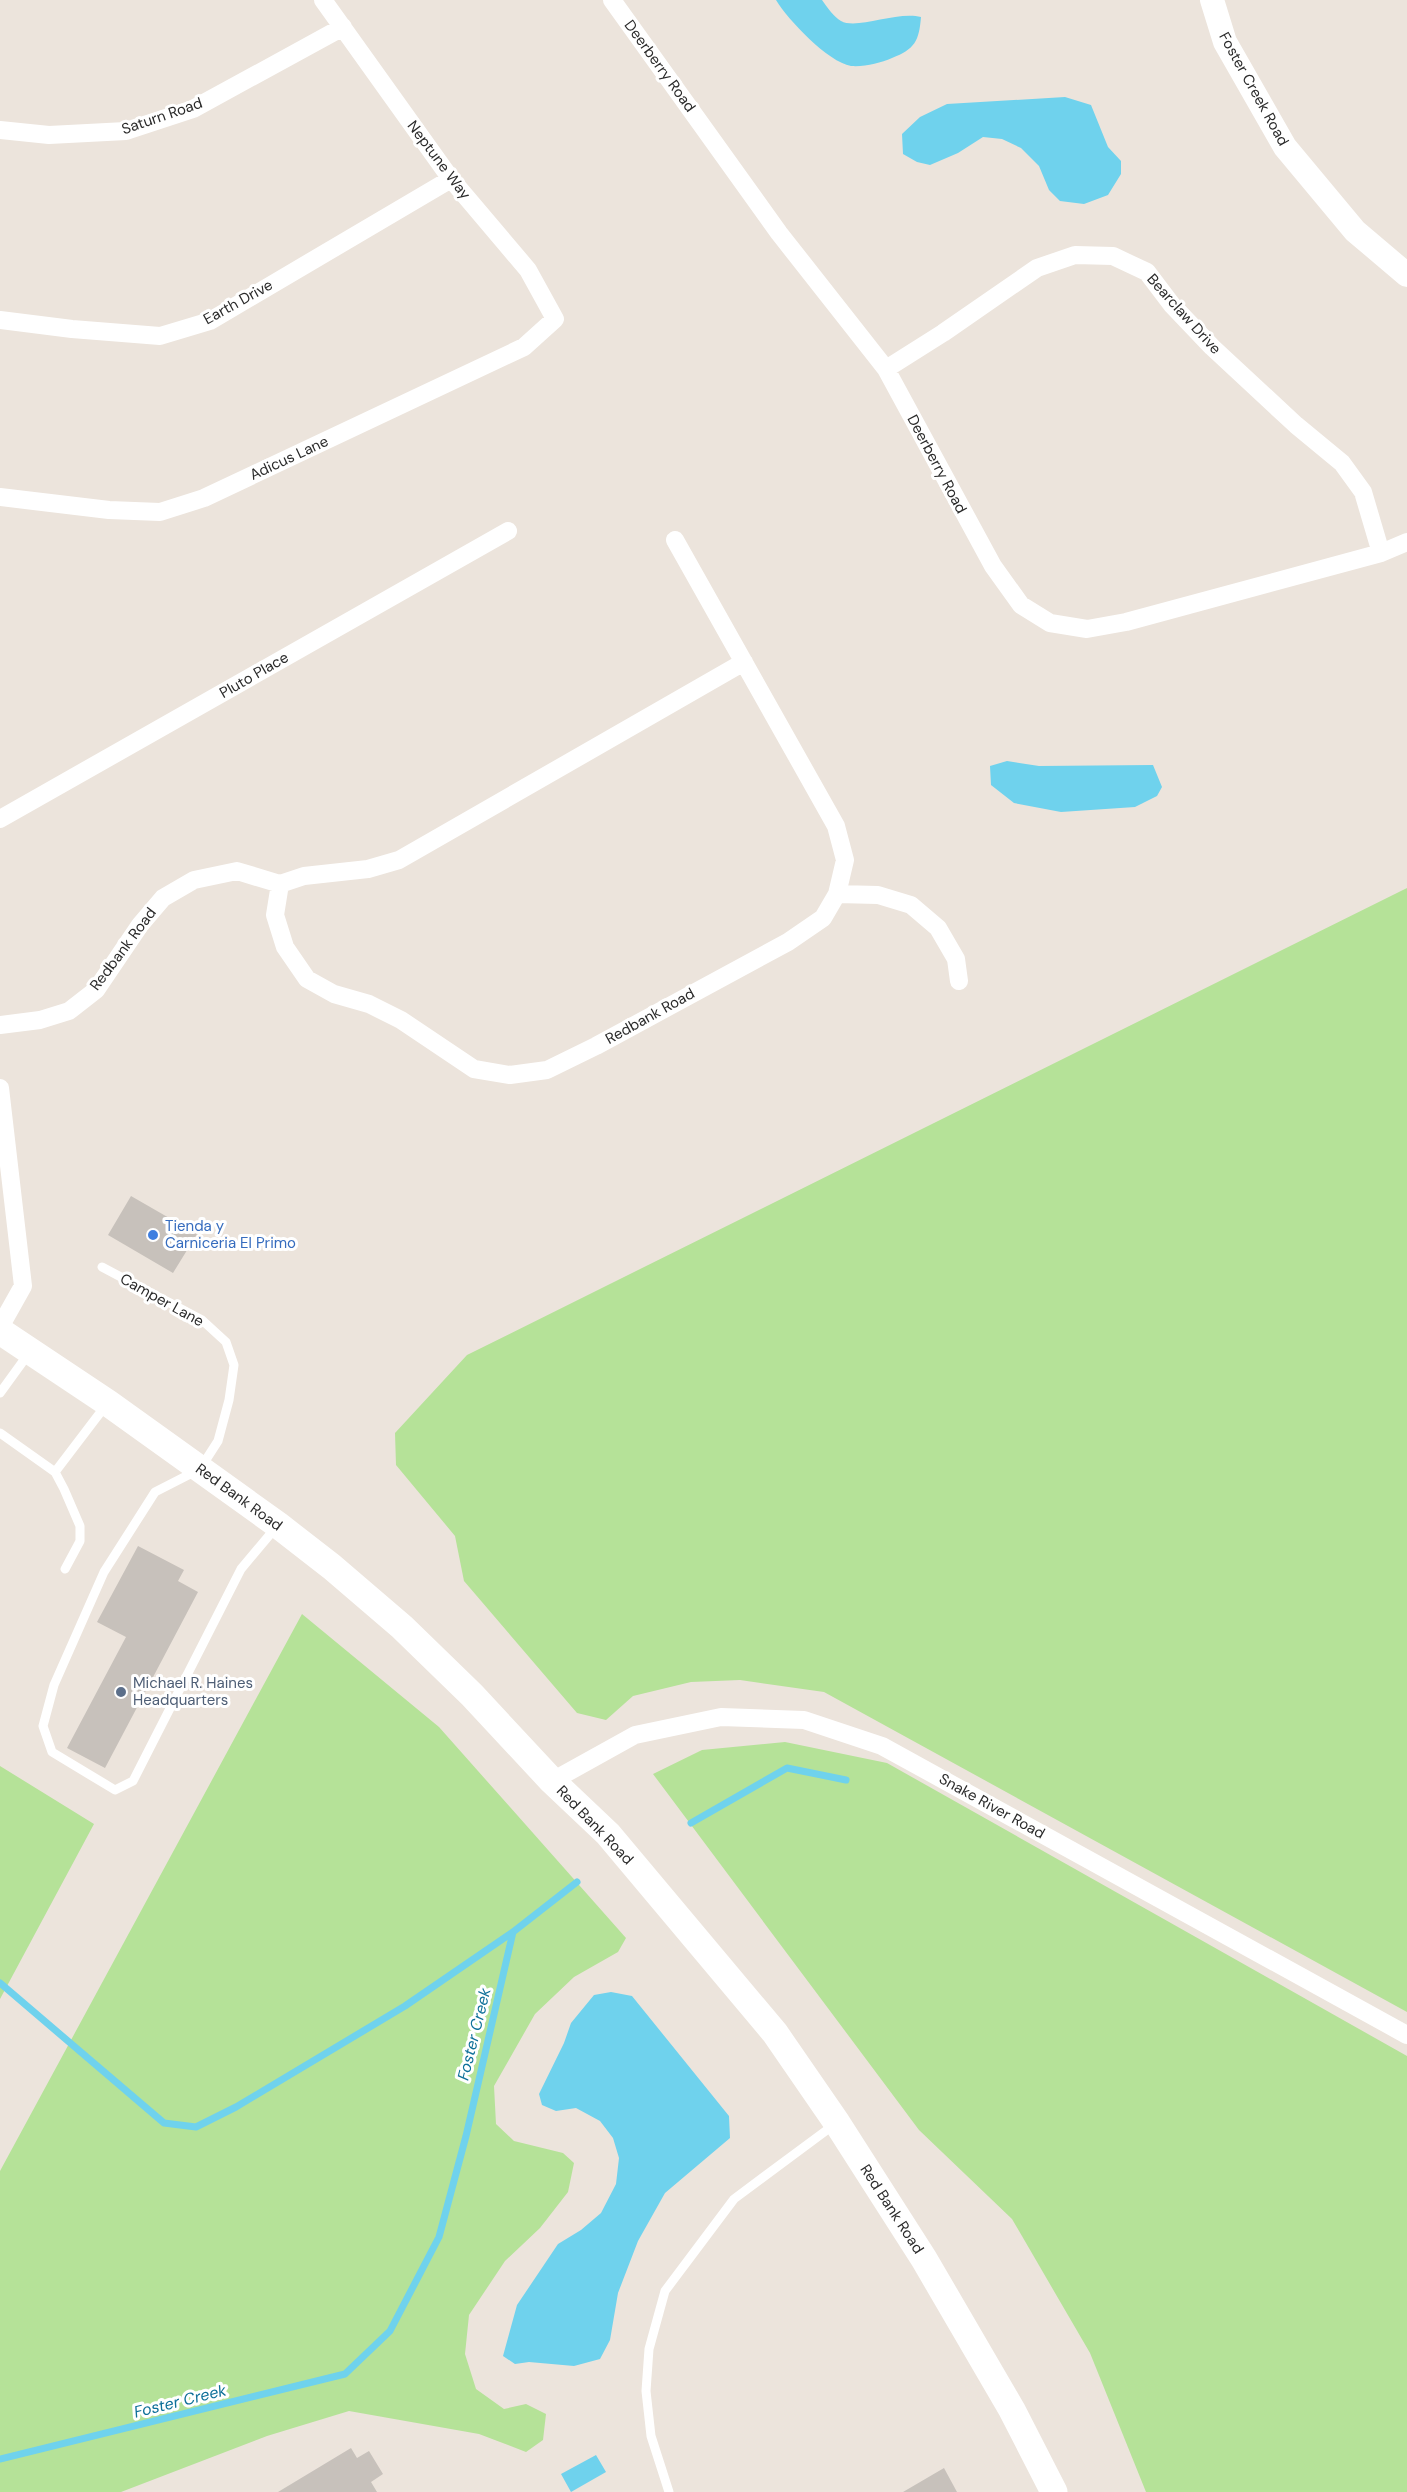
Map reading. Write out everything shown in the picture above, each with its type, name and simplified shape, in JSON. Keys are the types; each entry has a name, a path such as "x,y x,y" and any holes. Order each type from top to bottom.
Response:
{"main road":[{"name":"Red Bank Road","path":"0,1331 108,1403 278,1525 332,1567 402,1627 472,1695 552,1781 608,1834 775,2033 837,2123 924,2259 1012,2410 1054,2492"}],"street":[{"name":"Neptune Way","path":"323,0 451,179 528,270 555,319"},
{"name":"Deerberry Road","path":"612,0 779,233 886,369 993,566 1022,605 1050,623 1087,628 1126,621 1381,553 1407,542"},
{"name":"Foster Creek Road","path":"1212,0 1225,42 1285,147 1355,231 1407,275"},
{"name":"Saturn Road","path":"0,130 49,135 126,131 193,109 343,27"},
{"name":"Earth Drive","path":"0,320 160,336 210,321 451,179"},
{"name":"Bearclaw Drive","path":"886,369 1037,268 1075,255 1113,256 1147,272 1172,305 1212,347 1296,426 1342,463 1363,492 1381,553"},
{"name":"Adicus Lane","path":"0,497 109,510 160,512 204,498 524,347 555,319"},
{"name":"Pluto Place","path":"0,819 508,531"},
{"name":"Redbank Road","path":"0,1026 40,1020 69,1011 96,990 140,925 163,897 194,880 237,871 280,884 275,915 285,947 307,979 334,994 369,1004 401,1020 474,1069 510,1075 547,1070 596,1046 788,942 824,918 837,894 845,860 836,826 675,540"},
{"path":"280,884 304,876 368,869 399,860 744,662"},
{"path":"837,894 878,895 910,905 938,928 956,959 959,981"},
{"path":"0,1088 23,1286 0,1327"},
{"name":"Snake River Road","path":"552,1781 635,1735 721,1717 804,1720 882,1746 1407,2035"}],"lane":[{"name":"Camper Lane","path":"102,1267 202,1320 226,1342 234,1365 229,1400 218,1441 200,1469"},
{"path":"0,1393 30,1352"},
{"path":"55,1472 108,1403"},
{"path":"0,1433 55,1472 80,1526 80,1541 65,1569"},
{"path":"200,1469 155,1492 104,1572 54,1685 43,1726 52,1752 115,1790 133,1781 241,1569 278,1525"},
{"path":"669,2492 651,2436 646,2391 649,2349 665,2291 734,2199 837,2123"}],"green space":[{"path":"1407,888 1407,2012 824,1692 740,1680 691,1682 633,1696 606,1720 577,1713 464,1581 455,1536 396,1465 395,1433 467,1355"},
{"path":"302,1614 439,1727 626,1938 618,1952 574,1977 535,2014 494,2086 496,2124 514,2141 563,2153 574,2163 568,2192 540,2228 505,2261 469,2315 465,2354 476,2389 504,2409 526,2404 546,2414 543,2440 526,2452 479,2434 349,2411 267,2436 121,2492 0,2492 0,2171"},
{"path":"785,1742 887,1763 1407,2056 1407,2492 1146,2492 1090,2353 1012,2219 919,2130 653,1774 702,1750"},
{"path":"0,1766 94,1824 0,1999"}],"water":[{"path":"776,0 822,0 836,17 848,23 900,16 921,17 919,32 911,47 900,55 872,64 851,66 820,49"},
{"path":"1065,97 1091,105 1108,147 1121,161 1121,174 1108,195 1084,204 1060,201 1049,190 1039,166 1021,148 1002,139 983,137 958,153 930,165 917,162 903,154 902,134 920,117 947,104"},
{"path":"1007,761 1039,766 1153,765 1162,787 1157,796 1135,807 1061,812 1014,803 991,785 990,766"},
{"path":"611,1992 632,1996 729,2116 730,2138 665,2193 638,2241 618,2293 610,2340 600,2359 574,2366 529,2362 515,2364 503,2356 517,2305 558,2244 581,2230 601,2213 616,2184 619,2158 613,2138 600,2121 576,2108 556,2111 542,2105 539,2094 564,2043 571,2023 594,1995"},
{"path":"596,2455 606,2472 571,2492 561,2474"}],"building":[{"name":"Tienda y Carniceria El Primo","path":"131,1196 197,1234 173,1273 108,1235"},
{"name":"Michael R. Haines Headquarters","path":"138,1546 184,1570 178,1581 198,1592 105,1768 67,1748 126,1637 97,1622"},
{"path":"351,2448 357,2458 369,2451 383,2474 371,2482 377,2492 278,2492"},
{"path":"944,2468 957,2492 903,2492"}],"waterway":[{"path":"691,1823 787,1768 846,1780"},
{"name":"Foster Creek","path":"0,1983 164,2123 196,2127 236,2107 405,2006 513,1932 577,1882"},
{"name":"Foster Creek","path":"0,2459 345,2374 390,2331 439,2237 466,2136 513,1932"}],"place":[{"name":"Tienda y Carniceria El Primo","path":"153,1235"},
{"name":"Michael R. Haines Headquarters","path":"121,1692"}]}
